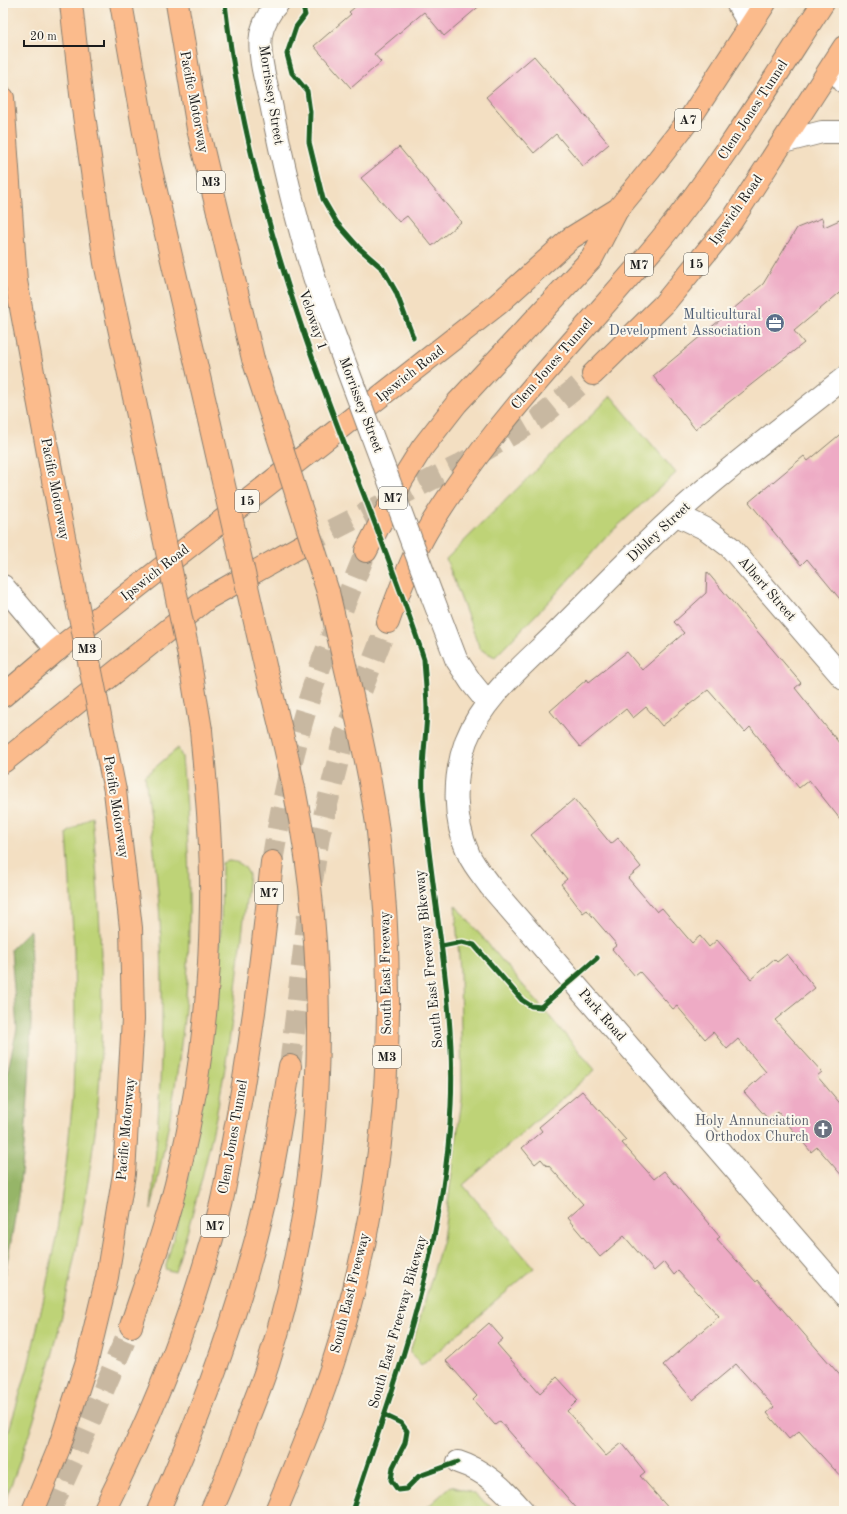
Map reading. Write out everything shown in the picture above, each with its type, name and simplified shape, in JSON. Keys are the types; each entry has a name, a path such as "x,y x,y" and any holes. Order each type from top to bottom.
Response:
{"highway":[{"path":"71,3 81,94 105,263 187,644 201,730 209,825 211,903 208,981 198,1071 179,1172 131,1326"},
{"path":"121,3 149,161 299,809 313,914 319,1003 316,1099 307,1193 289,1283 269,1361 237,1448 211,1511"},
{"name":"Pacific Motorway","path":"177,3 198,129 253,359 328,592"},
{"name":"Ipswich Road","path":"3,696 57,650 485,314 540,268 571,238 618,209 690,117 765,3"},
{"name":"Clem Jones Tunnel","path":"388,622 418,548 438,514 468,469 500,425 540,377 634,271 688,205 720,161 823,3"},
{"name":"Ipswich Road","path":"592,374 664,304 731,222 783,142 838,74 844,47"},
{"name":"Pacific Motorway","path":"3,98 16,281 58,507 115,791 131,928 133,1019 124,1174 107,1277 87,1361 59,1448 33,1511"},
{"name":"M7","path":"366,551 402,480 422,448 471,387 592,258 618,209"},
{"path":"3,762 208,598 303,545"},
{"name":"South East Freeway","path":"276,1511 301,1453 326,1385 348,1315 365,1236 381,1143 387,1057 389,987 386,915 378,830 359,721 328,592"},
{"name":"Clem Jones Tunnel","path":"104,1511 164,1382 195,1294 221,1204 251,1041 272,862"},
{"path":"158,1511 215,1374 243,1289 266,1202 290,1066"}],"street":[{"name":"Morrissey Street","path":"278,3 270,14 263,29 261,46 262,61 278,144 297,225 327,316 456,659 471,682 488,703"},
{"path":"737,3 750,25"},
{"path":"783,142 822,132 844,132"},
{"name":"Dibley Street","path":"488,703 520,668 677,515 706,489 844,378"},
{"name":"Albert Street","path":"677,515 710,532 730,548 844,679"},
{"path":"3,586 57,650"},
{"name":"Park Road","path":"488,703 466,742 457,776 457,806 461,831 470,857 490,886 844,1294"},
{"path":"458,1462 472,1466 491,1478 523,1511"}],"green space":[{"path":"611,396 676,473 608,535 554,596 495,657 480,649 446,559"},
{"path":"178,748 182,757 186,809 189,887 188,965 183,1027 175,1088 151,1210 161,1058 162,981 158,889 145,776"},
{"path":"92,816 100,928 102,1003 100,1078 95,1136 70,1279 50,1366 24,1450 3,1505 3,1450 28,1367 43,1302 56,1236 66,1166 73,1096 75,1022 74,949 67,833"},
{"path":"229,861 242,865 249,875 233,1014 225,1069 211,1141 175,1272 165,1269 185,1195 221,930 222,863"},
{"path":"455,905 595,1070 463,1185 534,1268 421,1366 410,1352 443,1239 462,1099 460,971"},
{"path":"30,930 30,1063 24,1151 12,1238 3,1282 3,1092 17,1029 11,949"},
{"path":"451,1486 471,1492 491,1507 487,1511 423,1511"}],"building":[{"path":"360,3 483,3 444,36 424,12 374,54 381,62 351,88 314,46 351,14 349,12"},
{"path":"534,56 609,144 583,166 556,134 534,153 486,97"},
{"path":"399,147 461,222 432,246 407,216 399,222 361,178"},
{"path":"822,218 824,227 844,218 844,289 794,331 804,343 695,429 653,376 763,284 797,228"},
{"path":"844,431 844,604 807,559 801,565 749,502 804,456 808,461"},
{"path":"707,572 801,683 795,688 844,749 844,824 809,780 799,788 750,727 745,732 708,690 662,726 646,707 633,718 626,709 580,747 550,711 587,679 589,682 627,652 642,670 684,633 674,622 706,593"},
{"path":"574,799 611,844 618,838 641,867 628,878 657,912 662,908 692,943 700,936 709,947 717,940 751,979 774,959 777,962 787,954 815,988 775,1020 822,1072 817,1076 844,1108 844,1178 817,1147 811,1152 778,1112 769,1120 744,1092 766,1072 738,1039 727,1049 713,1032 705,1039 677,1006 673,1009 640,972 635,976 612,949 617,945 587,910 583,913 561,884 567,879 531,835"},
{"path":"582,1091 626,1140 622,1143 654,1179 664,1171 720,1237 717,1239 756,1282 757,1280 844,1380 844,1480 799,1431 789,1439 767,1413 774,1407 736,1364 693,1400 663,1365 719,1316 678,1271 674,1275 664,1262 654,1271 624,1236 600,1257 567,1218 583,1204 548,1165 547,1166 541,1159 535,1164 522,1148 542,1131 539,1127"},
{"path":"489,1323 503,1339 497,1344 540,1393 557,1377 578,1400 567,1411 606,1456 622,1443 645,1472 640,1476 671,1511 579,1511 500,1421 495,1425 473,1400 477,1396 446,1361"}],"tunnel":[{"path":"303,545 458,466 538,419 593,374"},
{"path":"272,862 286,788 304,715 325,652 366,551"},
{"path":"312,881 319,836 345,733 388,622"},
{"path":"290,1066 308,915"},
{"path":"50,1511 131,1326"}],"cycle path":[{"name":"Veloway 1","path":"225,3 230,43 245,124 275,244 300,322 330,407 410,617 424,659 427,712 423,763 423,794 431,872 442,950 450,1028 452,1067 447,1158 429,1261 416,1312 352,1511"},
{"path":"302,3 305,15 296,27 287,54 292,73 307,91 310,112 309,142 323,199 337,223 359,248 383,269 396,292 413,337"},
{"name":"South East Freeway Bikeway","path":"442,946 462,942 474,945 522,1000 531,1006 541,1007 597,958"},
{"name":"South East Freeway Bikeway","path":"384,1415 401,1423 407,1431 405,1443 393,1467 391,1480 398,1490 406,1489 419,1476 458,1462"}],"place":[{"name":"Multicultural Development Association","path":"775,323"},
{"name":"Holy Annunciation Orthodox Church","path":"823,1129"}]}
